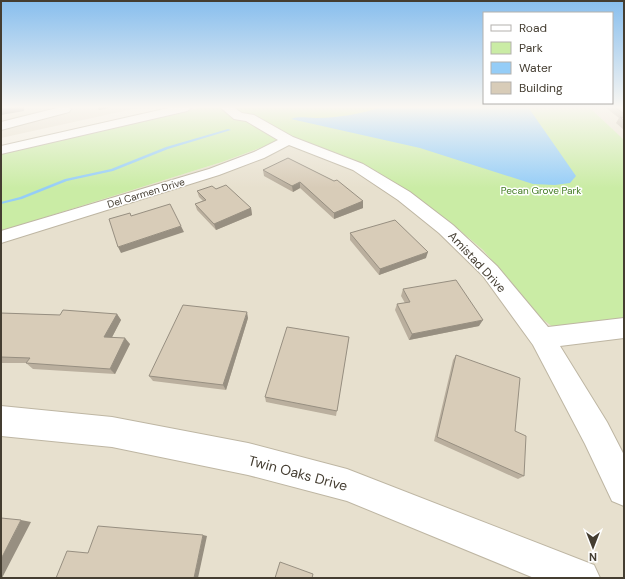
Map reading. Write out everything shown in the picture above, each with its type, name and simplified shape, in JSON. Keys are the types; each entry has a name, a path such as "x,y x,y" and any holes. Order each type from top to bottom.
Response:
{"street":[{"path":"1,141 32,134"},
{"path":"1,150 69,134"},
{"name":"Amistad Drive","path":"279,134 288,140 358,168 404,196 446,229 490,271 542,338 596,433 624,489"},
{"name":"Del Carmen Drive","path":"1,238 214,172 259,155 288,140"},
{"path":"542,338 624,328"},
{"name":"Twin Oaks Drive","path":"1,421 112,432 248,459 348,485 581,578"}],"shaded area":[{"path":"1,134 19,134 1,138"},
{"path":"617,134 624,134 624,141"},
{"path":"288,135 349,158 407,190 450,222 483,250 541,318 624,318 624,578 1,578 1,231 222,162 268,145"}],"green space":[{"name":"Pecan Grove Park","path":"87,134 618,134 624,140 624,318 553,327 541,318 483,250 450,222 407,190 349,158 288,135 268,145 222,162 1,231 1,154"}],"water":[{"path":"358,134 547,134 576,176 570,183 555,185 533,184 420,148"}],"building":[{"path":"288,158 334,181 337,180 363,201 334,213 300,182 292,186 263,170"},
{"path":"226,185 251,208 214,224 195,204 206,200 197,191 212,186 216,189"},
{"path":"170,204 181,226 118,247 109,219 130,213 131,216"},
{"path":"395,220 428,252 380,269 350,233"},
{"path":"456,280 483,320 412,334 397,304 410,302 403,289"},
{"path":"183,305 247,312 223,385 149,376"},
{"path":"63,310 117,314 104,337 125,338 110,369 26,363 30,358 1,357 1,313 60,315"},
{"path":"287,327 349,337 337,411 265,397"},
{"path":"456,355 520,378 515,431 526,436 524,476 437,437"},
{"path":"1,518 21,520 1,559"},
{"path":"98,526 203,535 194,578 56,578 67,551 88,553"},
{"path":"280,562 313,574 312,578 275,578"}],"waterway":[{"path":"1,203 21,198 66,180 112,170 167,148 215,134"}]}
